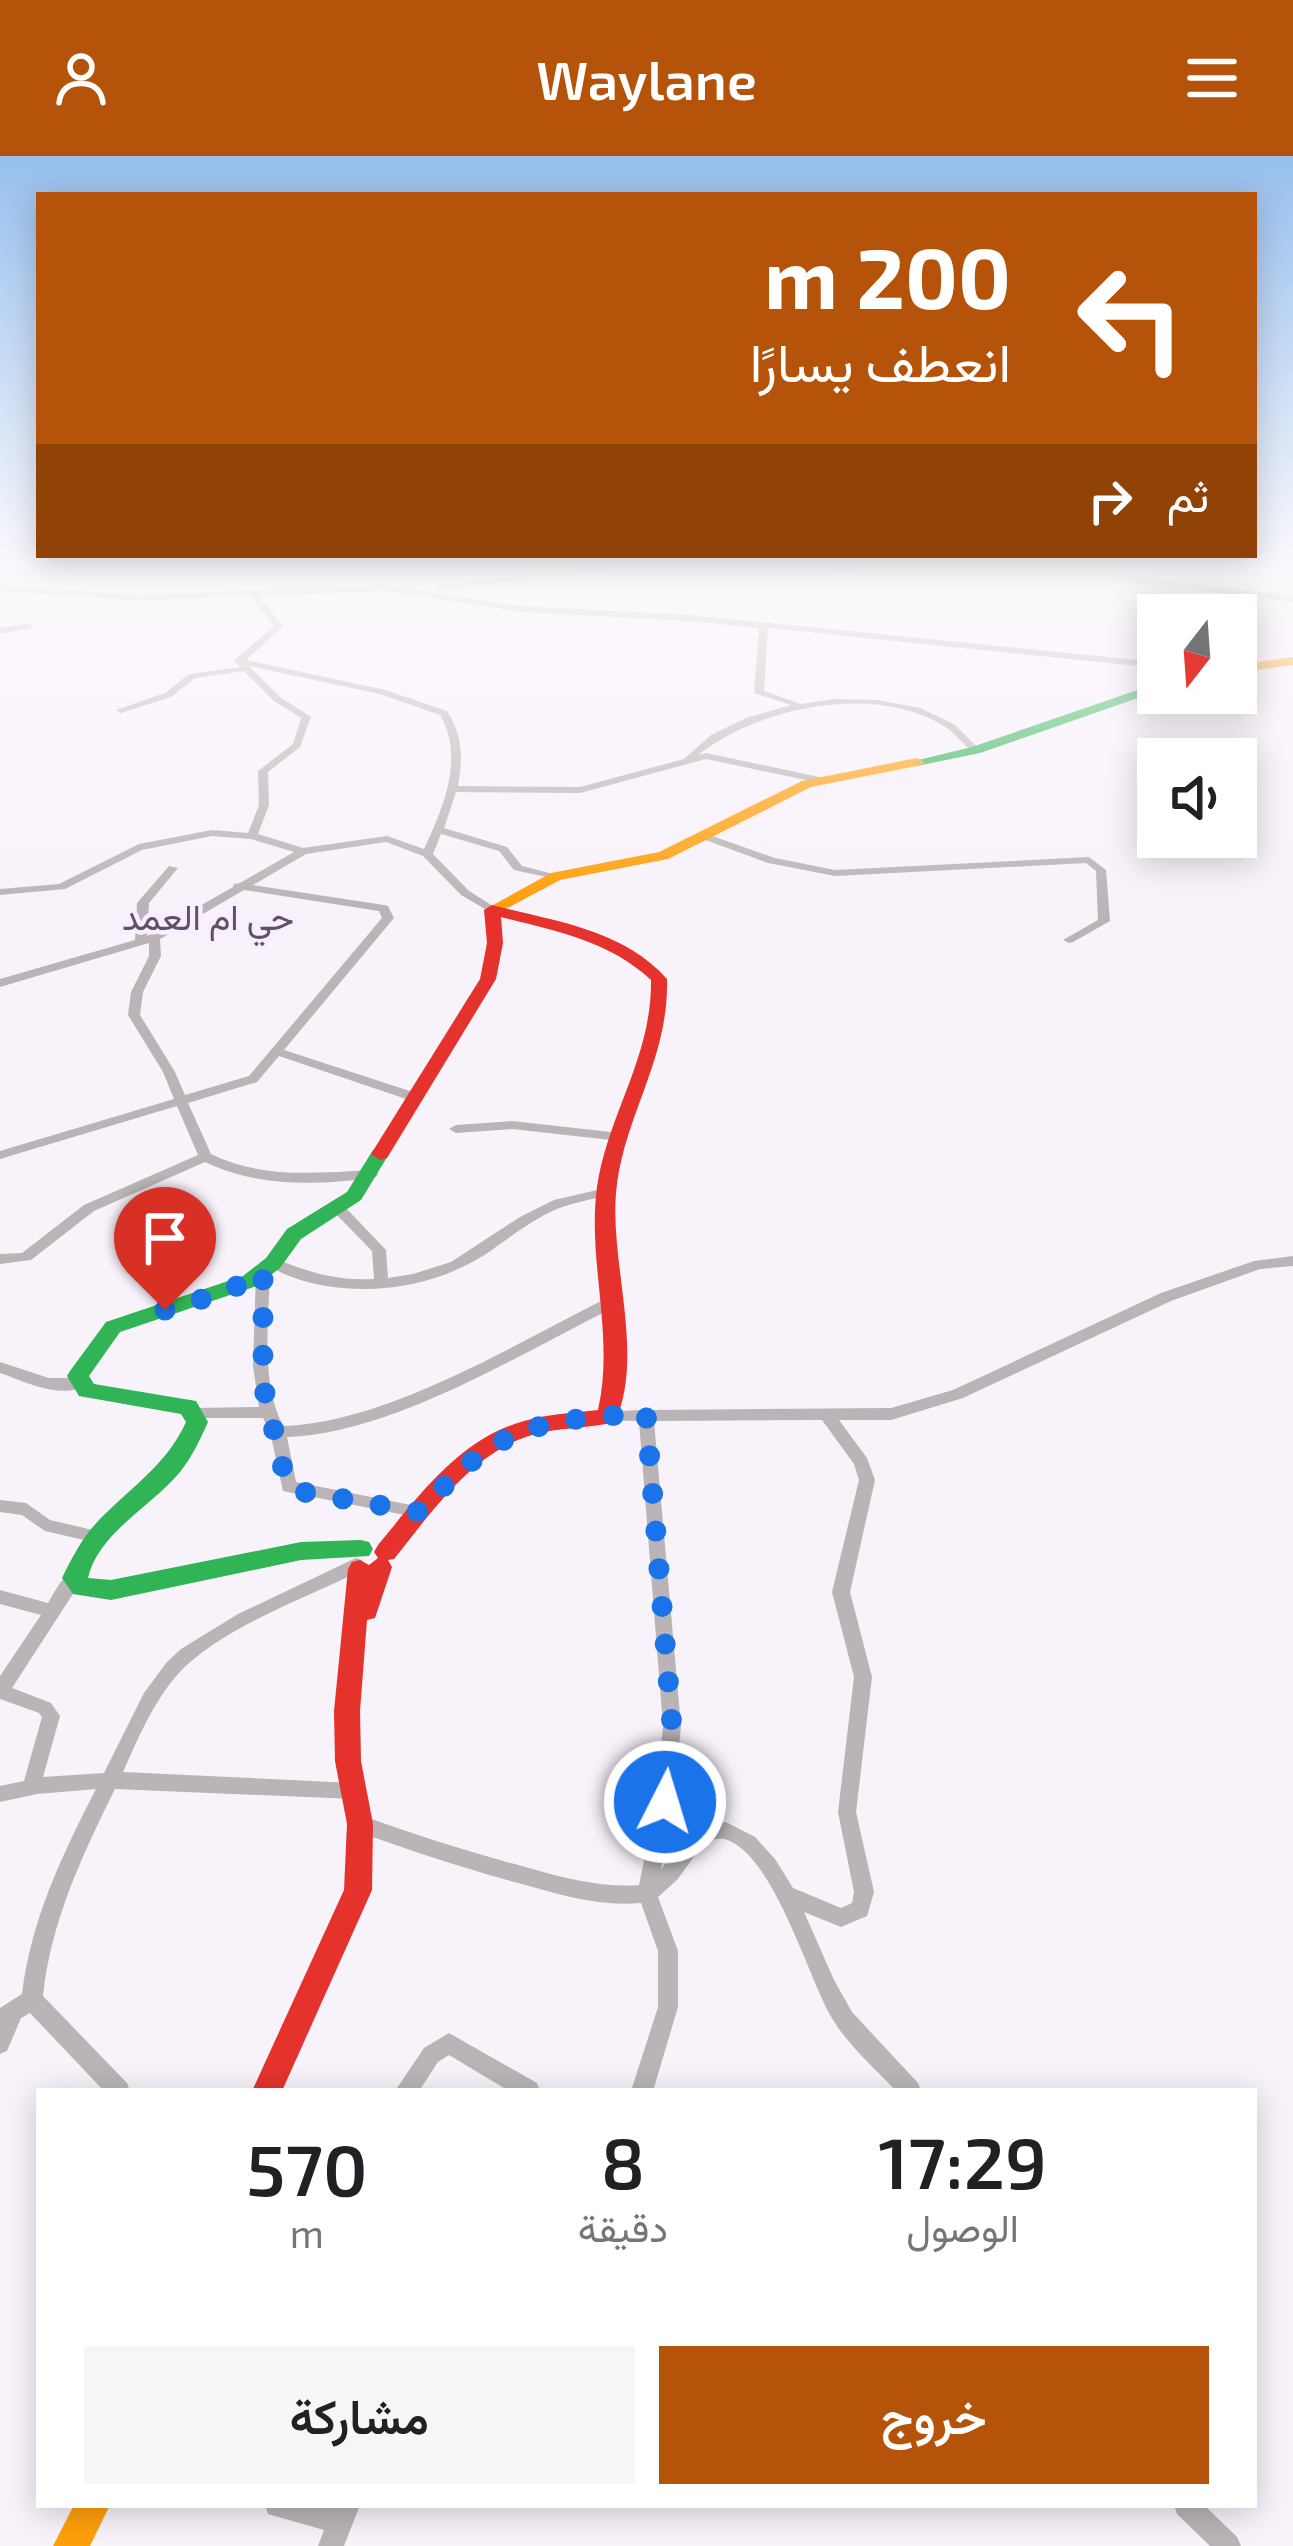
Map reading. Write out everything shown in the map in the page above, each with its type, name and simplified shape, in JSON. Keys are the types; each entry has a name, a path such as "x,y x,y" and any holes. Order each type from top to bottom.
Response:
{"street":[{"path":"122,710 173,692 187,681"},
{"path":"252,836 264,805 263,771 297,746 306,717 260,681"},
{"path":"310,681 440,710 455,732 455,789 427,854"},
{"path":"760,681 759,693 776,701 817,706 880,704 933,712 958,727 976,750"},
{"path":"439,830 503,849 518,868 556,876 638,865 820,780 976,750 1137,694"},
{"path":"688,758 730,728 817,706"},
{"path":"455,789 580,790 688,758 734,758 820,780"},
{"path":"0,892 61,887 129,851 166,839 252,836 303,851"},
{"path":"704,836 772,861 835,873 1089,860 1100,870 1104,921 1069,940"},
{"path":"0,983 147,940 303,851 376,838 427,854 465,893 492,910 580,934 656,974 660,1030 620,1138 606,1192 604,1262 617,1355 607,1416"},
{"path":"173,868 143,903 138,919 155,956 137,992 134,1015 181,1097 206,1157"},
{"path":"492,910 556,876"},
{"path":"0,1155 253,1079 388,913 374,906 238,886"},
{"path":"80,1384 83,1365 113,1327 226,1292 268,1268 294,1234 340,1209 371,1174 488,979 495,943 492,910"},
{"path":"279,1052 417,1098"},
{"path":"455,1130 512,1125 620,1138"},
{"path":"0,1259 26,1258 89,1208 206,1157 258,1176 371,1174"},
{"path":"268,1268 315,1280 381,1281 444,1270 547,1204 606,1192"},
{"path":"340,1209 379,1250 381,1281"},
{"path":"0,2044 6,2018 32,2000 41,1934 64,1870 150,1700 189,1652 369,1560 455,1474 506,1435 646,1413 891,1414 933,1403 1144,1305 1259,1264 1293,1261"},
{"path":"268,1268 261,1366 289,1487 420,1512"},
{"path":"278,1432 308,1434 351,1424 610,1303"},
{"path":"0,1366 48,1384 80,1384 101,1394 176,1403 194,1414 268,1412"},
{"path":"643,2088 664,2024 669,1984 668,1951 647,1893 665,1802 672,1726 646,1413"},
{"path":"32,1784 51,1716 45,1708 0,1691 97,1537 179,1461 196,1432 194,1414"},
{"path":"784,1893 841,1918 860,1909 864,1892 847,1812 863,1677 841,1592 867,1480 861,1462 828,1417"},
{"path":"0,1506 26,1509 45,1525 97,1537"},
{"path":"74,1578 81,1587 112,1590 301,1551 369,1560"},
{"path":"268,2088 352,1910 360,1872 360,1824 346,1712 369,1560"},
{"path":"0,1597 52,1611"},
{"path":"0,1794 32,1784 109,1782 353,1791"},
{"path":"360,1824 524,1874 630,1896 647,1893 671,1874 697,1835 717,1829 756,1850 784,1893 835,2006 907,2088"},
{"path":"32,2000 116,2088"},
{"path":"408,2088 431,2055 448,2043 524,2088"},
{"path":"71,2546 91,2508"},
{"path":"287,2508 340,2524"},
{"path":"1189,2508 1228,2546"}],"traffic: fast":[{"path":"917,762 975,750 1137,694"},
{"path":"361,1549 301,1551 111,1590 81,1587 74,1578 85,1555 117,1517 172,1466 197,1422 188,1407 87,1391 78,1376 113,1327 250,1281 273,1263 294,1234 354,1196 380,1154"}],"traffic: slow":[{"path":"492,910 556,876 663,856 807,784 917,762"},
{"path":"71,2546 91,2508"}],"traffic: jam":[{"path":"380,1154 488,979 495,943 492,910"},
{"path":"386,1552 447,1480 482,1450 524,1429 607,1416 613,1388 614,1330 605,1243 607,1185 656,1033 659,979 642,963 603,941 492,910"},
{"path":"366,1611 380,1567"},
{"path":"268,2088 358,1890 360,1824 348,1761 347,1711 360,1569"}],"district":[{"name":"حي ام العمد","path":"208,917"}],"route":[{"path":"165,1310 226,1292 263,1272 263,1385 278,1432 286,1481 303,1492 420,1512 455,1474 506,1435 537,1426 646,1413 672,1726 665,1802"}]}
